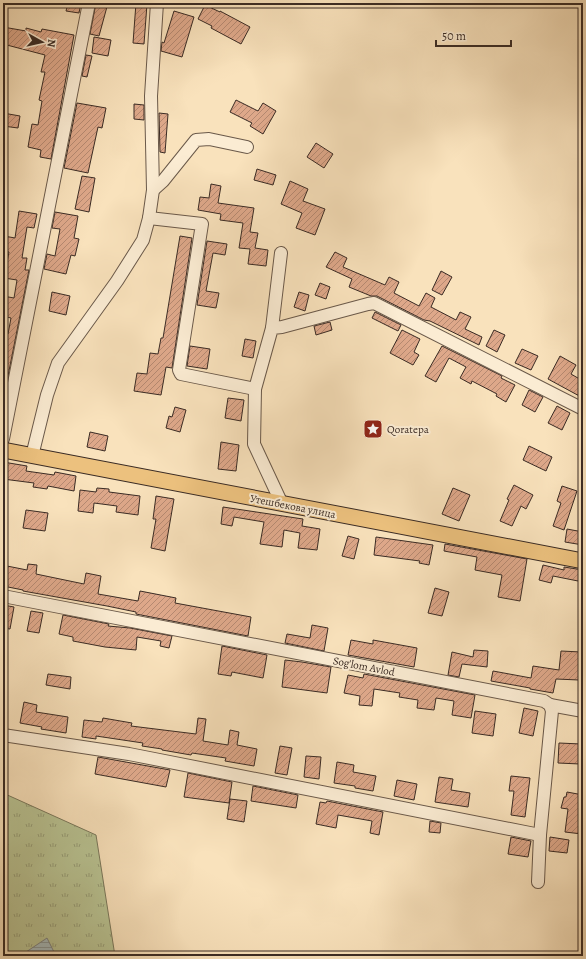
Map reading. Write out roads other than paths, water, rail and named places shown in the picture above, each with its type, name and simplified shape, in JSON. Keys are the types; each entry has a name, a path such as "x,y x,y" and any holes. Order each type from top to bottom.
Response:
{"main road":[{"name":"Утешбекова улица","path":"3,450 583,561"}],"street":[{"path":"3,439 89,3"},
{"path":"32,456 47,395 58,363 117,282 143,240 149,218 153,190 151,96 157,3"},
{"path":"153,190 163,181 196,140 210,139 247,147"},
{"path":"149,218 202,224 178,370 181,374 255,389"},
{"path":"281,253 272,328 255,389 254,444 282,504"},
{"path":"272,328 282,327 374,303 583,409"},
{"name":"Sog'lom Avlod","path":"3,596 544,701 550,705 583,711"},
{"path":"538,882 540,835 552,711 550,705"},
{"path":"3,735 130,754 540,835"}],"place":[{"name":"Qoratepa","path":"373,429"}]}
